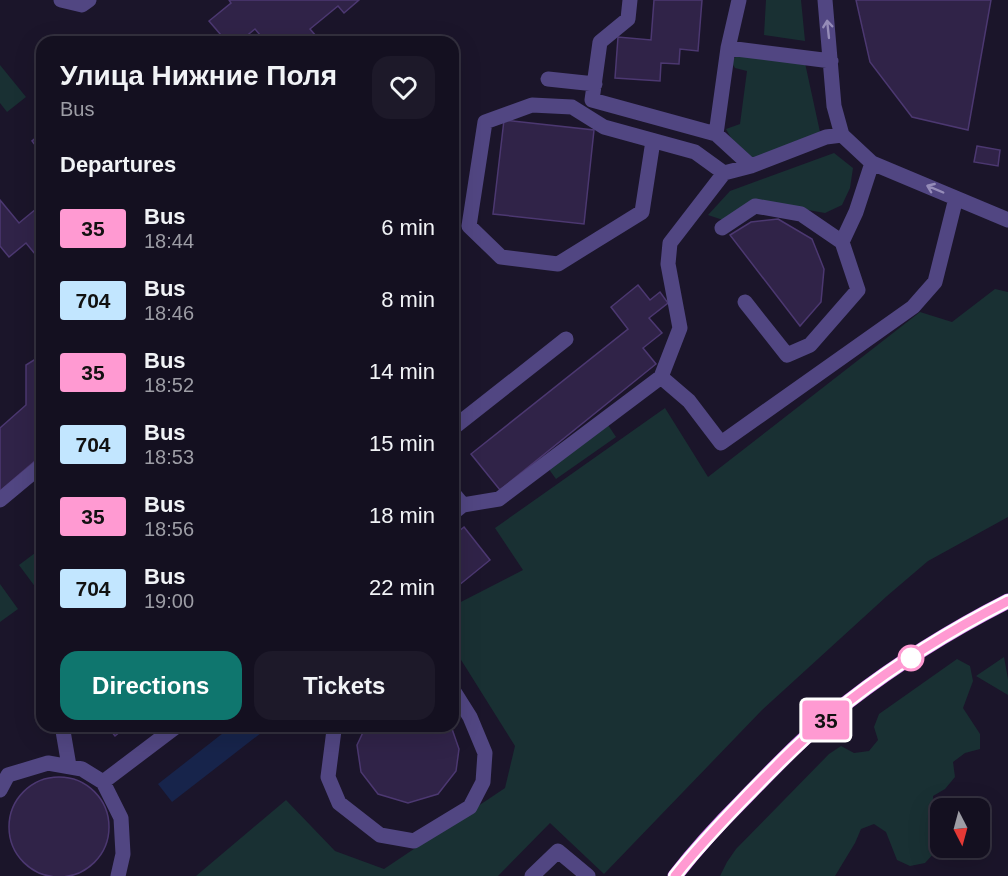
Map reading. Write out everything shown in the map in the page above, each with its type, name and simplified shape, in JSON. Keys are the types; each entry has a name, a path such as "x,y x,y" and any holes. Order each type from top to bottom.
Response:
{"main road":[{"path":"677,875 702,843 770,772 848,702 895,668 1007,602"}],"street":[{"path":"61,0 82,4 89,0"},
{"path":"630,0 628,19 600,42 592,100 716,134 751,166"},
{"path":"716,134 739,0"},
{"path":"825,0 834,106 842,135 872,163 1008,220"},
{"path":"729,48 831,61"},
{"path":"548,79 594,84"},
{"path":"653,141 642,212 558,264 501,257 469,226 485,122 532,105 572,107 604,127 695,152 724,173"},
{"path":"459,504 499,499 661,377 680,328 668,264 670,243 724,173 751,166 826,137 842,135"},
{"path":"842,242 856,212 872,163"},
{"path":"661,377 689,401 721,443 913,307 935,282 956,198"},
{"path":"722,228 755,206 801,214 842,242 858,290 810,345 788,355 746,302"},
{"path":"459,423 566,339"},
{"path":"0,500 36,470"},
{"path":"334,732 328,777 339,802 380,835 414,841 470,807 483,782 485,753 470,717 459,700"},
{"path":"63,732 69,766"},
{"path":"103,782 169,732"},
{"path":"0,790 8,775 48,763 82,769 103,782 121,818 123,854 118,876"},
{"path":"532,876 558,851 588,876"}],"green space":[{"path":"766,0 801,0 805,41 764,35"},
{"path":"737,56 805,63 820,132 754,159 731,138 726,129 740,124 747,71 735,68 732,63"},
{"path":"0,65 26,97 7,112 0,103"},
{"path":"834,153 853,168 850,188 842,205 825,213 756,201 726,221 708,215 730,191"},
{"path":"995,289 1008,292 1008,517 928,561 887,596 762,710 604,874 550,823 498,876 196,876 286,800 335,851 384,869 505,788 515,746 459,657 459,603 523,570 495,528 665,408 708,477 920,312 952,322"},
{"path":"608,425 616,437 556,479 548,468"},
{"path":"35,553 36,588 19,565"},
{"path":"0,584 18,609 0,622"},
{"path":"1004,657 1008,679 1008,695 976,676"},
{"path":"957,659 970,666 973,681 963,708 980,734 980,749 965,753 953,762 955,777 945,789 930,798 930,858 925,863 910,866 897,860 886,832 874,824 861,829 835,876 720,876 736,849 829,754 841,746 854,753 869,751 878,740 874,727 879,714"}],"water":[{"path":"224,732 262,732 172,802 158,784"}],"building":[{"path":"229,0 359,0 344,13 338,6 310,29 316,36 261,36 255,29 246,36 222,36 209,21 231,3"},
{"path":"654,0 702,0 698,51 680,49 679,64 661,63 660,81 615,78 618,37 651,40"},
{"path":"856,0 991,0 968,130 912,117 870,62"},
{"path":"504,120 594,130 584,224 493,214"},
{"path":"977,146 1000,150 998,166 974,162"},
{"path":"0,200 19,223 36,209 36,255 26,243 9,257 0,246"},
{"path":"778,219 812,239 824,269 821,302 800,326 730,235 751,222"},
{"path":"638,285 650,300 660,292 668,303 649,318 662,333 643,348 656,364 500,490 471,454 628,329 611,307"},
{"path":"36,359 36,460 0,491 0,428 26,405 26,365"},
{"path":"464,527 490,560 459,585 459,531"},
{"path":"363,732 453,732 459,749 456,771 438,794 408,803 378,794 361,772 357,745"},
{"path":"59,777 78,781 94,792 105,808 109,827 105,846 94,862 78,873 59,877 40,873 24,862 13,846 9,827 13,808 24,792 40,781"}],"bus line":[{"name":"35","path":"675,876 702,843 770,772 848,702 895,668 1008,601"}]}
